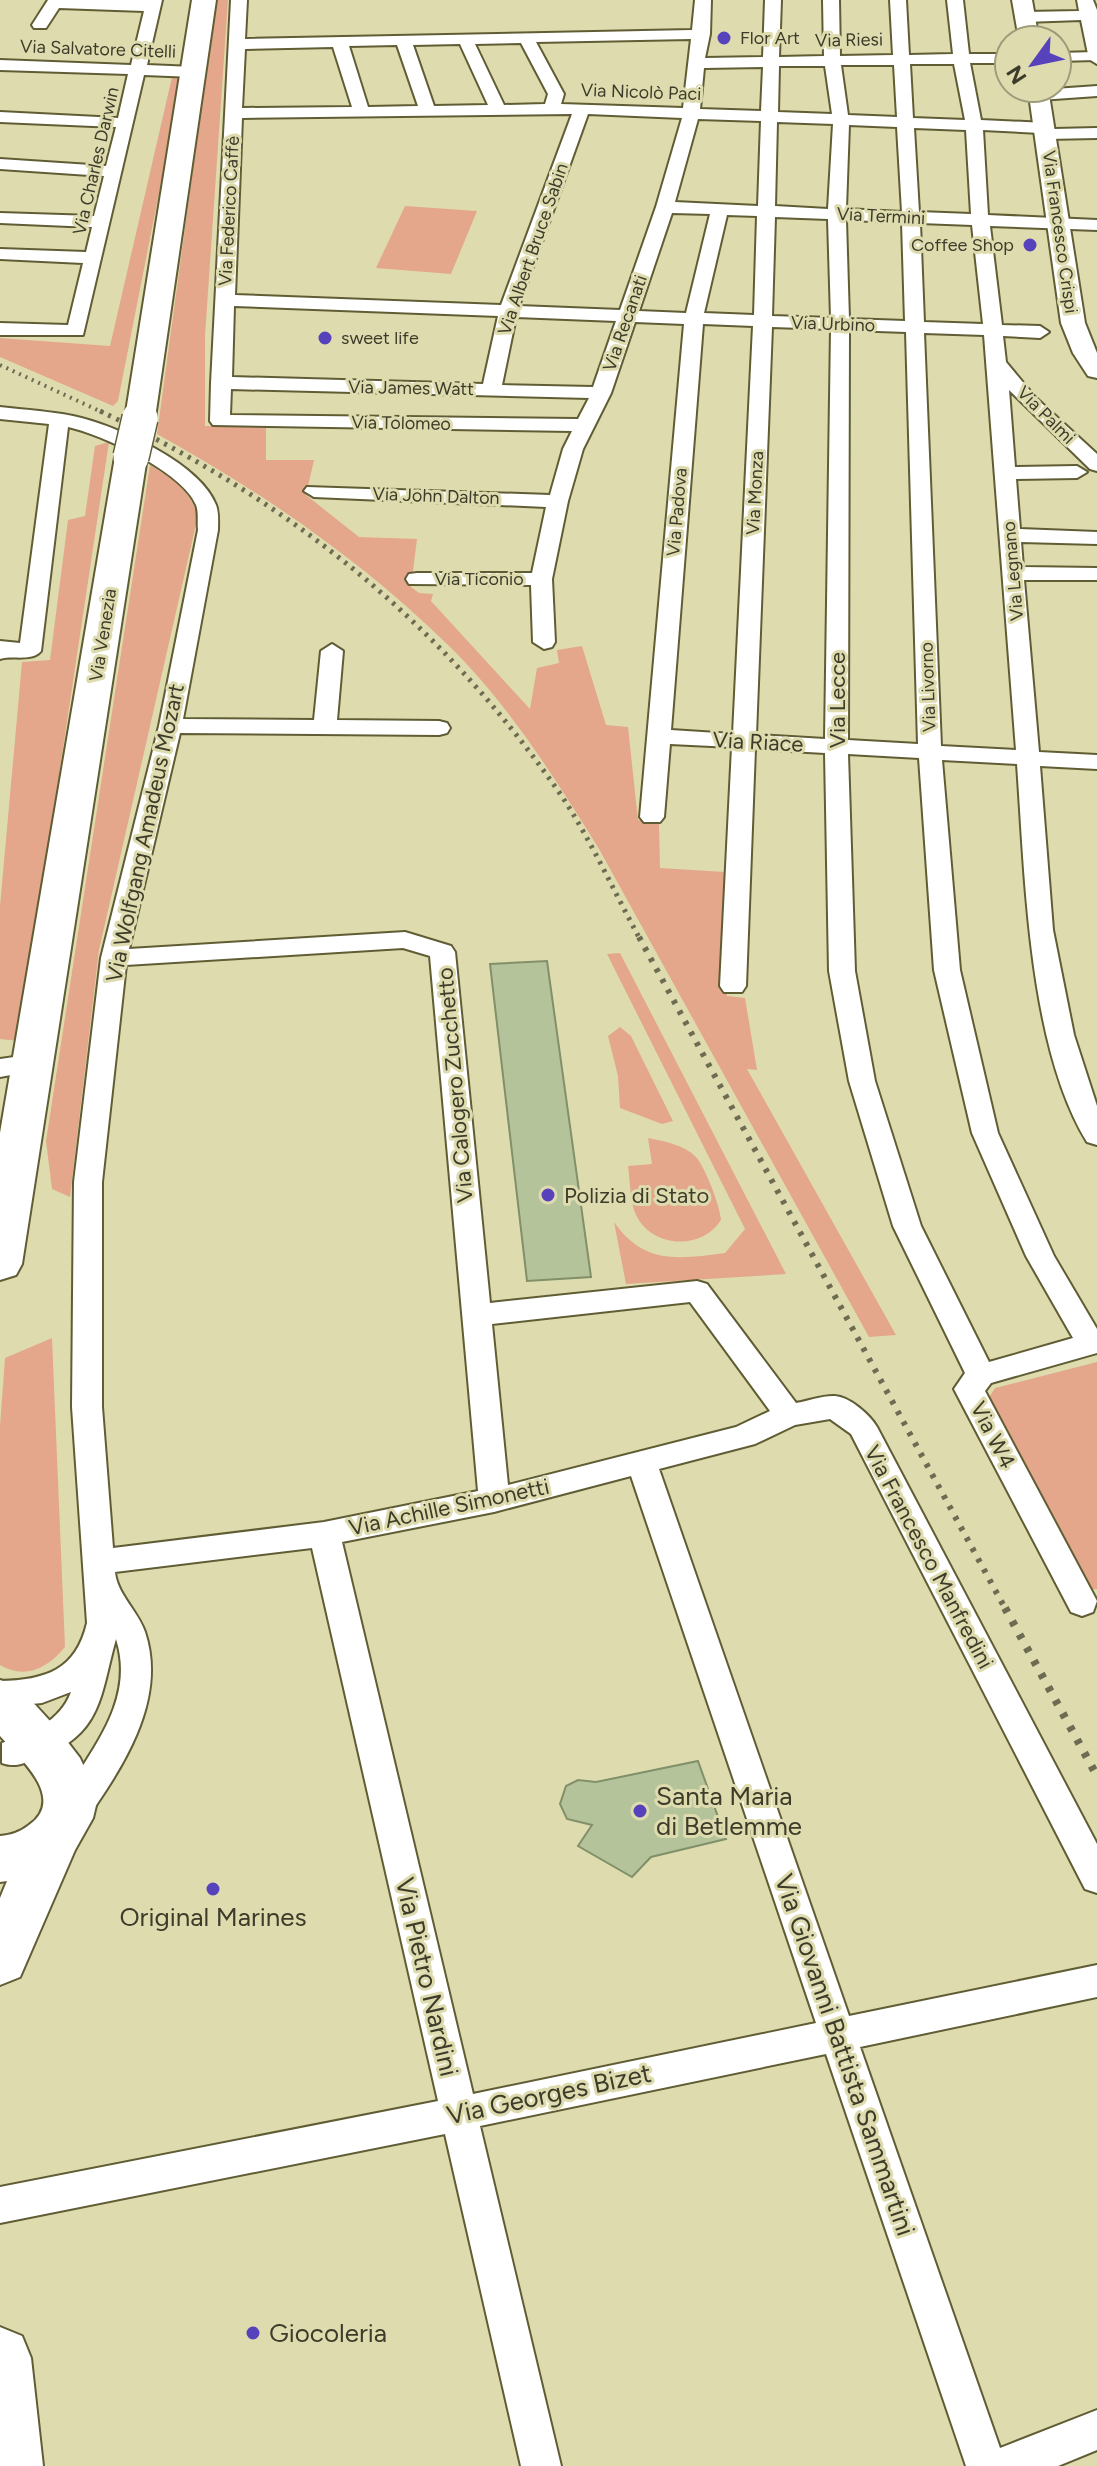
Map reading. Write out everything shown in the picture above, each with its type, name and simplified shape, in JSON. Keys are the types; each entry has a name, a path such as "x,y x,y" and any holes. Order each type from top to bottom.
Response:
{"main road":[{"name":"Via Venezia","path":"0,1264 18,1066 140,418 203,2"},
{"path":"0,1701 27,1755 67,1781 71,1799 61,1828 0,1960"},
{"path":"0,1859 36,1851 61,1828"}],"street":[{"name":"Via Federico Caffè","path":"220,421 239,0"},
{"name":"Via Recanati","path":"544,642 541,579 558,501 583,425 601,393 665,207 691,114 695,63 702,34 703,0"},
{"name":"Via Monza","path":"733,986 763,321 773,0"},
{"name":"Via Lecce","path":"831,0 832,60 841,120 837,214 840,324 836,746 842,971 862,1081 907,1226 981,1375"},
{"name":"Via Livorno","path":"898,0 911,217 930,752 947,970 985,1133 1040,1256 1094,1343"},
{"name":"Via Legnano","path":"955,0 961,58 974,125 980,220 997,363 1043,945 1057,1017 1081,1104 1097,1136"},
{"path":"40,25 54,3 154,4"},
{"name":"Via Charles Darwin","path":"0,329 76,331 154,4"},
{"path":"1024,9 1090,10 1097,57 1073,57"},
{"path":"238,44 702,34"},
{"path":"525,36 556,94 552,109"},
{"path":"465,38 498,109"},
{"path":"403,39 427,109"},
{"path":"339,41 361,109"},
{"name":"Via Riesi","path":"695,63 993,58"},
{"name":"Via Salvatore Citelli","path":"0,65 194,72"},
{"path":"1073,91 1097,91"},
{"name":"Via Francesco Crispi","path":"1041,104 1059,224 1097,371"},
{"name":"Via Nicolò Paci","path":"234,113 361,109 582,109 1097,133"},
{"name":"Via Albert Bruce Sabin","path":"491,390 508,311 582,109"},
{"path":"0,117 126,123"},
{"path":"0,164 114,172"},
{"name":"Via Termini","path":"665,207 1097,225"},
{"name":"Via Padova","path":"652,817 694,318 720,209"},
{"path":"0,218 102,222"},
{"path":"0,254 94,258"},
{"name":"Via Urbino","path":"225,300 1040,332"},
{"name":"Via Palmi","path":"997,363 1087,469"},
{"name":"Via James Watt","path":"221,383 601,393"},
{"name":"Via Wolfgang Amadeus Mozart","path":"0,413 84,425 127,442 173,470 206,504 208,530 170,726 114,958 88,1182 87,1407 103,1623 90,1690 80,1715 56,1737 27,1755"},
{"path":"0,649 30,651 59,421"},
{"name":"Via Tolomeo","path":"220,421 583,425"},
{"path":"1005,473 1087,469"},
{"name":"Via John Dalton","path":"314,491 558,501"},
{"path":"1076,522 1097,538"},
{"path":"1010,535 1097,538"},
{"path":"1013,573 1096,581"},
{"name":"Via Ticonio","path":"417,579 541,579"},
{"path":"325,727 332,651"},
{"path":"170,726 439,728"},
{"name":"Via Riace","path":"658,736 1097,762"},
{"name":"Via Calogero Zucchetto","path":"114,958 405,940 442,952 494,1500"},
{"path":"477,1315 697,1291 789,1415"},
{"name":"Via W4","path":"1082,1603 969,1389 981,1375 1094,1343"},
{"name":"Via Francesco Manfredini","path":"789,1415 835,1407 862,1427 1097,1878"},
{"name":"Via Achille Simonetti","path":"101,1575 494,1500 744,1436 789,1415"},
{"name":"Via Giovanni Battista Sammartini","path":"641,1462 986,2466"},
{"name":"Via Pietro Nardini","path":"324,1534 541,2466"},
{"path":"61,1828 101,1774 125,1720 135,1682 135,1650 127,1625 101,1575"},
{"path":"0,1694 27,1695 56,1685 79,1670 97,1649"},
{"name":"Via Georges Bizet","path":"0,2205 458,2114 837,2032 1097,1981"},
{"path":"1007,2466 1097,2430"}],"shaded area":[{"path":"216,0 228,0 205,336 205,426 266,426 266,460 314,460 306,495 359,537 417,539 411,587 419,593 433,594 431,601 530,709 537,668 559,663 557,650 582,646 606,725 628,727 638,820 659,823 660,868 725,872 727,996 745,998 757,1070 747,1069 896,1335 869,1337 599,849 547,768 490,691 414,613 345,556 235,479 157,434"},
{"path":"172,77 179,79 180,86 118,401 113,406 0,357 0,338 110,346"},
{"path":"405,206 477,211 451,274 376,268"},
{"path":"109,442 19,1041 0,1039 0,906 22,662 50,660 68,520 85,516 95,446"},
{"path":"150,465 175,481 187,494 197,520 99,950 70,1197 52,1189 46,1141"},
{"path":"620,953 786,1274 626,1284 614,1222 638,1246 664,1256 678,1257 725,1253 745,1229 607,954"},
{"path":"620,1027 631,1036 673,1121 662,1124 620,1108 618,1076 608,1036"},
{"path":"648,1138 685,1149 695,1156 703,1168 721,1220 701,1237 688,1241 662,1238 641,1223 634,1210 628,1166 652,1164"},
{"path":"52,1338 65,1647 44,1666 36,1670 18,1671 0,1665 0,1426 5,1358"},
{"path":"1097,1362 1097,1589 1089,1590 988,1399 995,1388"}],"building":[{"name":"Polizia di Stato","path":"547,961 591,1277 527,1281 490,964"},
{"name":"Santa Maria di Betlemme","path":"698,1761 726,1839 651,1857 632,1877 578,1846 592,1825 567,1819 560,1804 566,1786 578,1780 596,1782"}],"railway":[{"path":"0,365 104,413"},
{"path":"100,411 104,413"},
{"path":"104,413 170,446 236,485 357,572 412,621 465,674 561,795 640,939"},
{"path":"639,937 1006,1610"},
{"path":"1005,1608 1097,1776"}],"place":[{"name":"Flor Art","path":"724,38"},
{"name":"Coffee Shop","path":"1030,245"},
{"name":"sweet life","path":"325,338"},
{"name":"Polizia di Stato","path":"548,1195"},
{"name":"Santa Maria di Betlemme","path":"640,1811"},
{"name":"Original Marines","path":"213,1889"},
{"name":"Giocoleria","path":"253,2333"}]}
